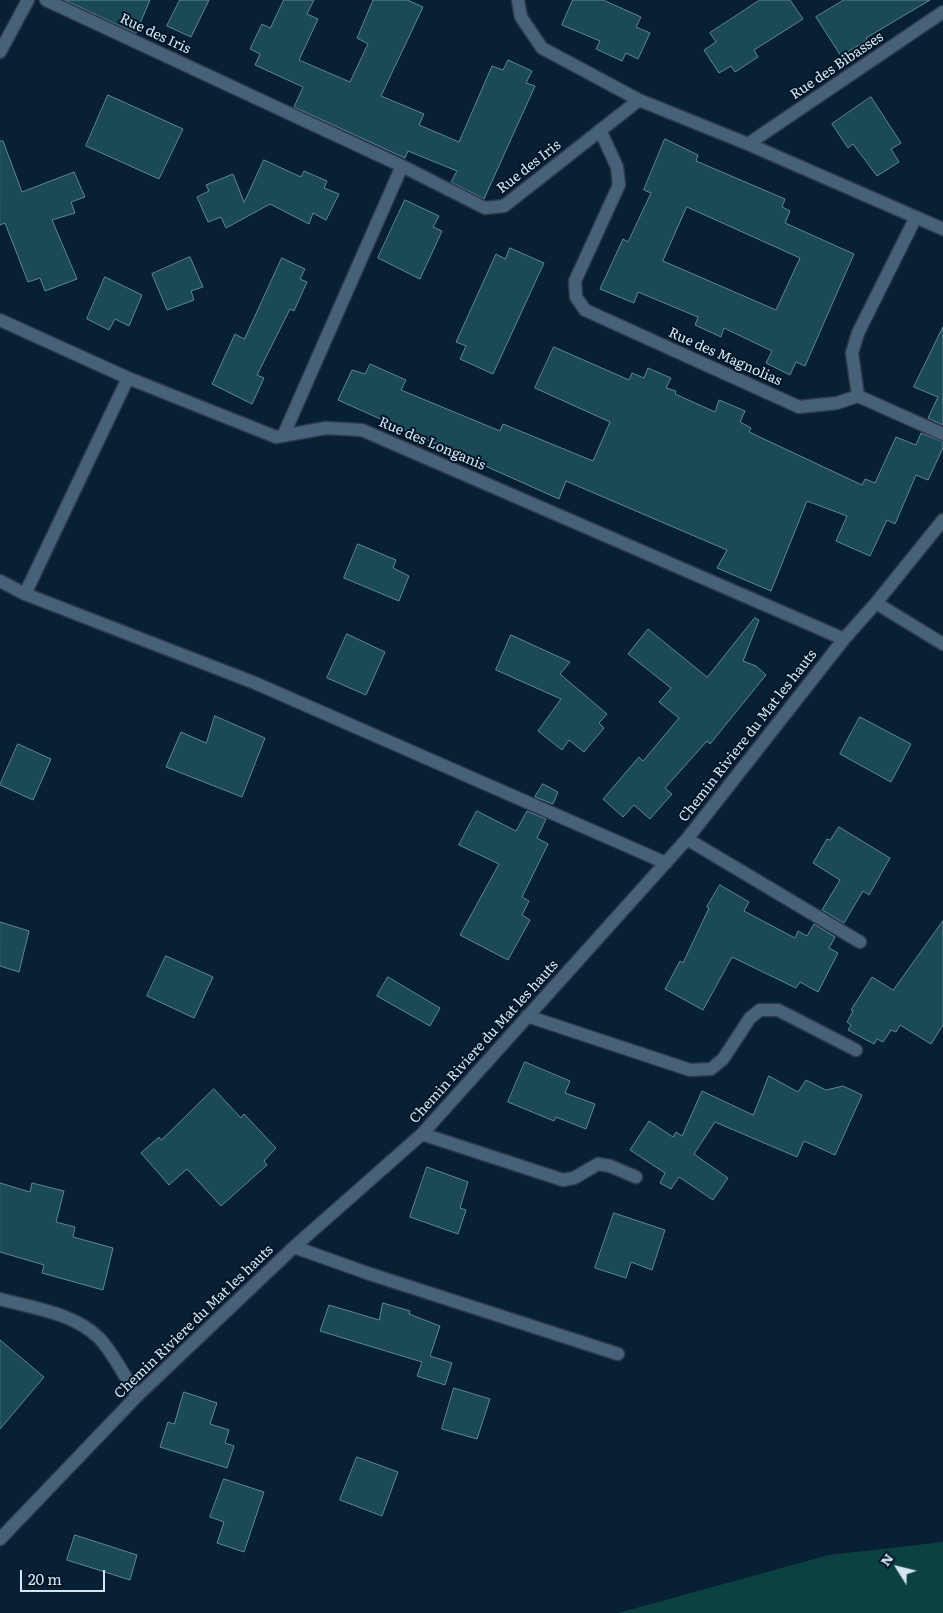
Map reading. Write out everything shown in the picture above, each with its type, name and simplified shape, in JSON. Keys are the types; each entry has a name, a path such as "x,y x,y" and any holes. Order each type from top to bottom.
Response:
{"street":[{"path":"0,52 28,0"},
{"name":"Rue des Iris","path":"46,0 402,166 485,208 504,206 639,100"},
{"path":"518,0 521,17 542,48 639,100 748,144 943,229"},
{"name":"Rue des Bibasses","path":"748,144 943,12"},
{"name":"Rue des Magnolias","path":"600,130 617,167 619,185 575,281 576,297 585,310 799,407 836,403 858,396"},
{"path":"284,434 402,166"},
{"path":"916,217 858,333 852,353 858,396 943,434"},
{"name":"Rue des Longanis","path":"0,320 128,378 276,437 284,434 326,428 362,430 844,639"},
{"path":"25,594 128,378"},
{"name":"Chemin Riviere du Mat les hauts","path":"0,1539 137,1396 294,1247 422,1134 687,839 844,639 876,603 943,520"},
{"path":"0,581 25,594 255,683 666,863"},
{"path":"876,603 943,644"},
{"path":"687,839 860,942"},
{"path":"527,1016 690,1070 711,1069 723,1059 750,1018 760,1010 778,1010 856,1050"},
{"path":"422,1134 562,1180 574,1178 598,1164 610,1166 636,1177"},
{"path":"294,1247 370,1274 618,1354"},
{"path":"0,1299 64,1316 86,1328 100,1338 137,1396"}],"shaded area":[{"path":"943,1542 943,1613 618,1613 829,1555"}],"building":[{"path":"65,0 150,0 136,33"},
{"path":"180,0 209,0 191,37 167,26"},
{"path":"284,0 314,0 307,14 318,19 299,60 350,82 368,44 357,38 373,0 407,0 423,7 381,96 424,114 419,125 459,142 492,66 503,70 508,60 532,71 526,83 535,86 484,199 451,182 457,171 408,151 405,158 294,107 303,87 255,65 260,54 250,49 262,24 270,28"},
{"path":"573,0 603,0 641,17 636,27 650,33 638,59 626,53 622,61 596,49 600,41 562,25"},
{"path":"760,0 790,0 803,19 754,50 758,57 735,72 731,66 719,73 704,50 716,42 710,33"},
{"path":"844,0 930,0 866,38 867,40 841,56 816,17"},
{"path":"108,95 183,129 159,179 86,146"},
{"path":"871,97 901,143 891,149 899,162 877,176 853,144 848,148 832,124"},
{"path":"665,139 698,155 696,161 785,199 782,207 790,211 785,223 854,254 805,366 796,362 790,375 766,363 772,351 724,328 721,337 695,325 698,317 638,292 634,303 600,289 623,239 628,242 651,193 644,190","holes":["687,207 800,258 776,310 663,261"]},
{"path":"0,141 3,141 22,192 74,172 85,197 71,202 75,213 52,220 77,279 45,291 40,278 28,282 5,223 0,225"},
{"path":"264,160 301,177 304,171 327,181 324,188 339,194 326,220 313,213 309,224 270,204 226,228 221,217 208,222 197,197 209,191 206,185 233,174 244,202"},
{"path":"405,200 439,216 433,227 442,231 420,279 378,258"},
{"path":"510,248 544,263 493,374 460,359 466,346 456,342 496,254 505,259"},
{"path":"190,257 203,287 191,291 194,300 167,310 152,274"},
{"path":"282,258 305,269 300,279 307,282 294,311 290,309 257,375 264,378 252,404 212,384 235,334 244,339"},
{"path":"105,277 142,295 129,326 115,319 109,330 87,319"},
{"path":"943,327 943,425 928,418 938,397 914,387"},
{"path":"554,347 629,380 632,373 644,378 648,368 671,378 666,388 676,391 675,394 715,412 719,400 745,411 740,422 751,428 749,432 862,485 865,479 875,483 896,437 916,445 921,433 943,442 943,448 928,480 916,475 895,524 887,520 870,556 836,541 847,516 807,501 771,591 717,568 727,550 566,481 559,499 338,400 352,370 365,374 370,364 406,380 401,390 500,431 503,424 593,461 610,422 535,388"},
{"path":"358,544 396,560 393,568 409,576 399,601 344,578"},
{"path":"755,618 759,620 743,661 756,666 766,675 710,744 707,741 665,788 672,794 650,819 634,805 623,817 603,799 639,757 643,761 679,718 659,702 671,688 628,654 648,629 707,677"},
{"path":"347,634 385,652 366,695 327,678"},
{"path":"511,635 570,662 560,674 607,714 599,723 604,728 584,752 569,740 562,750 538,731 561,699 496,670"},
{"path":"215,716 265,738 242,797 166,767 181,732 206,743"},
{"path":"860,717 911,744 891,782 840,754"},
{"path":"18,744 51,759 33,800 0,785"},
{"path":"543,784 558,792 553,804 535,797"},
{"path":"477,811 516,831 527,811 546,819 537,838 548,844 522,897 529,901 522,915 530,920 508,960 460,935 499,864 459,845"},
{"path":"839,827 890,858 869,895 863,891 844,923 822,910 840,880 813,863 827,839 830,840"},
{"path":"720,885 749,902 744,911 795,938 798,931 807,936 814,924 835,937 829,948 838,953 818,992 800,982 796,988 732,957 703,1010 665,989 680,961 683,963 709,908 707,907"},
{"path":"943,921 943,1025 931,1044 900,1025 896,1032 891,1030 883,1042 877,1039 874,1044 848,1030 851,1025 847,1022 853,1011 851,1010 872,977 893,990"},
{"path":"0,922 29,931 19,972 0,966"},
{"path":"166,956 213,977 194,1018 147,996"},
{"path":"388,977 440,1008 430,1026 377,996"},
{"path":"525,1062 570,1081 565,1093 595,1104 586,1129 556,1117 554,1121 508,1102"},
{"path":"769,1076 798,1092 806,1080 826,1090 843,1086 862,1095 835,1155 804,1141 797,1157 715,1122 694,1154 728,1178 713,1200 679,1177 671,1189 660,1183 665,1173 630,1150 649,1121 673,1137 676,1132 682,1136 702,1091 753,1115"},
{"path":"214,1089 241,1118 244,1114 276,1148 264,1161 267,1165 221,1206 187,1169 169,1185 141,1153 159,1137 161,1140"},
{"path":"427,1167 468,1182 460,1208 466,1210 458,1234 410,1217"},
{"path":"0,1183 30,1192 32,1183 64,1191 56,1222 75,1227 73,1237 113,1248 103,1290 42,1273 44,1265 0,1252"},
{"path":"614,1213 665,1230 652,1270 631,1262 626,1278 595,1268"},
{"path":"383,1303 410,1311 409,1314 440,1326 430,1356 452,1363 445,1385 417,1376 422,1362 320,1331 329,1305 379,1320"},
{"path":"0,1340 44,1377 0,1429"},
{"path":"454,1388 490,1399 477,1439 442,1429"},
{"path":"184,1392 217,1403 210,1424 229,1430 225,1443 234,1446 227,1468 160,1447 168,1422 174,1424"},
{"path":"357,1457 398,1472 382,1516 340,1500"},
{"path":"224,1479 264,1492 244,1552 217,1543 224,1522 210,1517"},
{"path":"75,1535 137,1555 130,1580 67,1560"}]}
